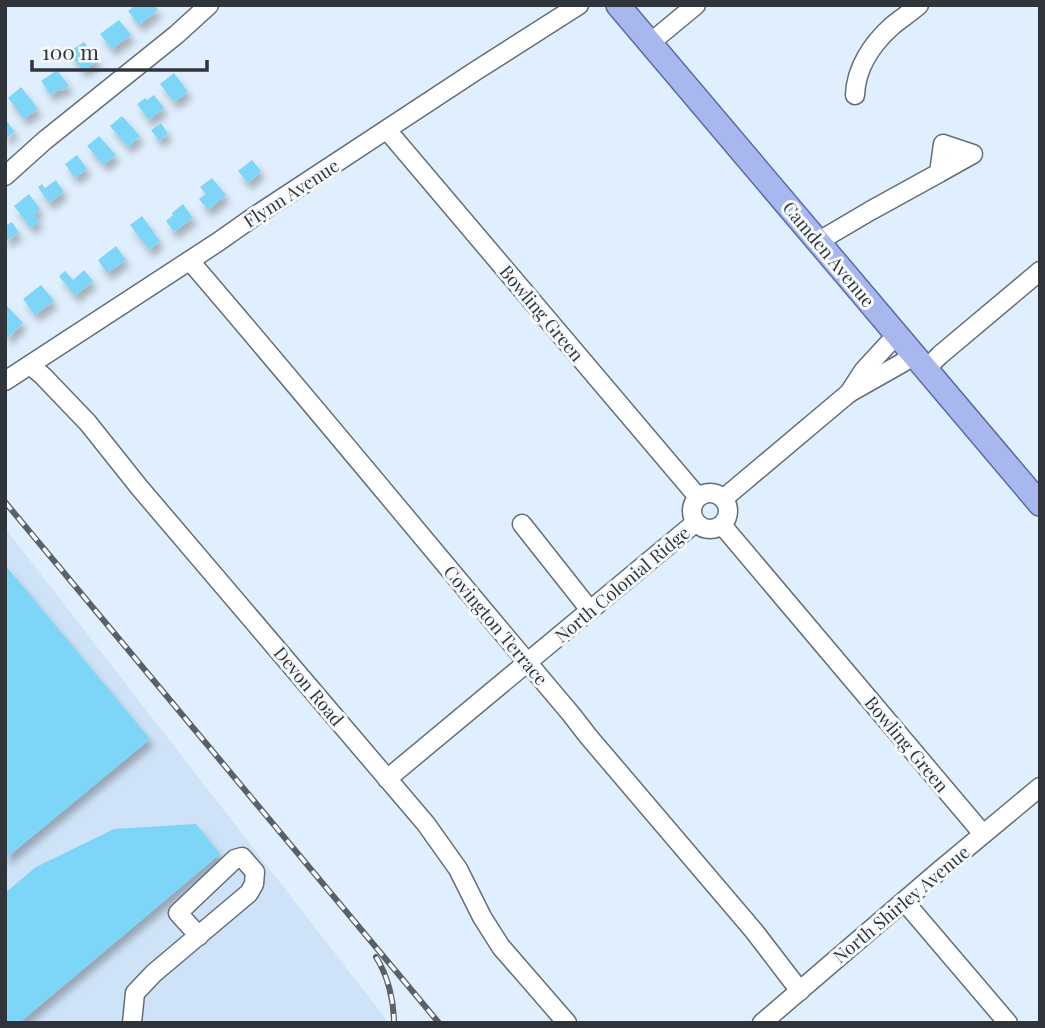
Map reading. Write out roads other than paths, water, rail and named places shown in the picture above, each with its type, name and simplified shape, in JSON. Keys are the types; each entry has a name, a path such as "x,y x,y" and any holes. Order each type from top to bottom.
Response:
{"main road":[{"name":"Camden Avenue","path":"618,5 1040,503"}],"street":[{"path":"5,176 209,5"},
{"name":"Flynn Avenue","path":"5,382 579,5"},
{"path":"650,43 696,5"},
{"path":"855,95 855,85 872,48 892,26 919,5"},
{"name":"Bowling Green","path":"387,130 698,497"},
{"path":"819,241 939,173"},
{"name":"Covington Terrace","path":"190,261 754,932 800,991"},
{"path":"723,499 849,393 902,363 940,355 1040,271"},
{"path":"849,393 864,370 898,336"},
{"name":"Devon Road","path":"30,365 88,423 139,487 426,824 448,854 501,947 567,1023"},
{"path":"711,493 723,499 727,504 728,516 722,526 705,529 695,523 692,506 698,497 711,493"},
{"name":"North Colonial Ridge","path":"387,779 695,523"},
{"path":"522,524 590,610"},
{"name":"Bowling Green","path":"722,526 983,834"},
{"name":"North Shirley Avenue","path":"773,1019 800,991 904,901 1039,789"},
{"path":"132,1023 135,993 249,893 254,884 255,872 242,857 235,859 178,913 199,936"},
{"path":"904,901 1008,1023"}],"railway":[{"path":"5,502 439,1023"},
{"path":"376,957 390,989 394,1023"}]}
